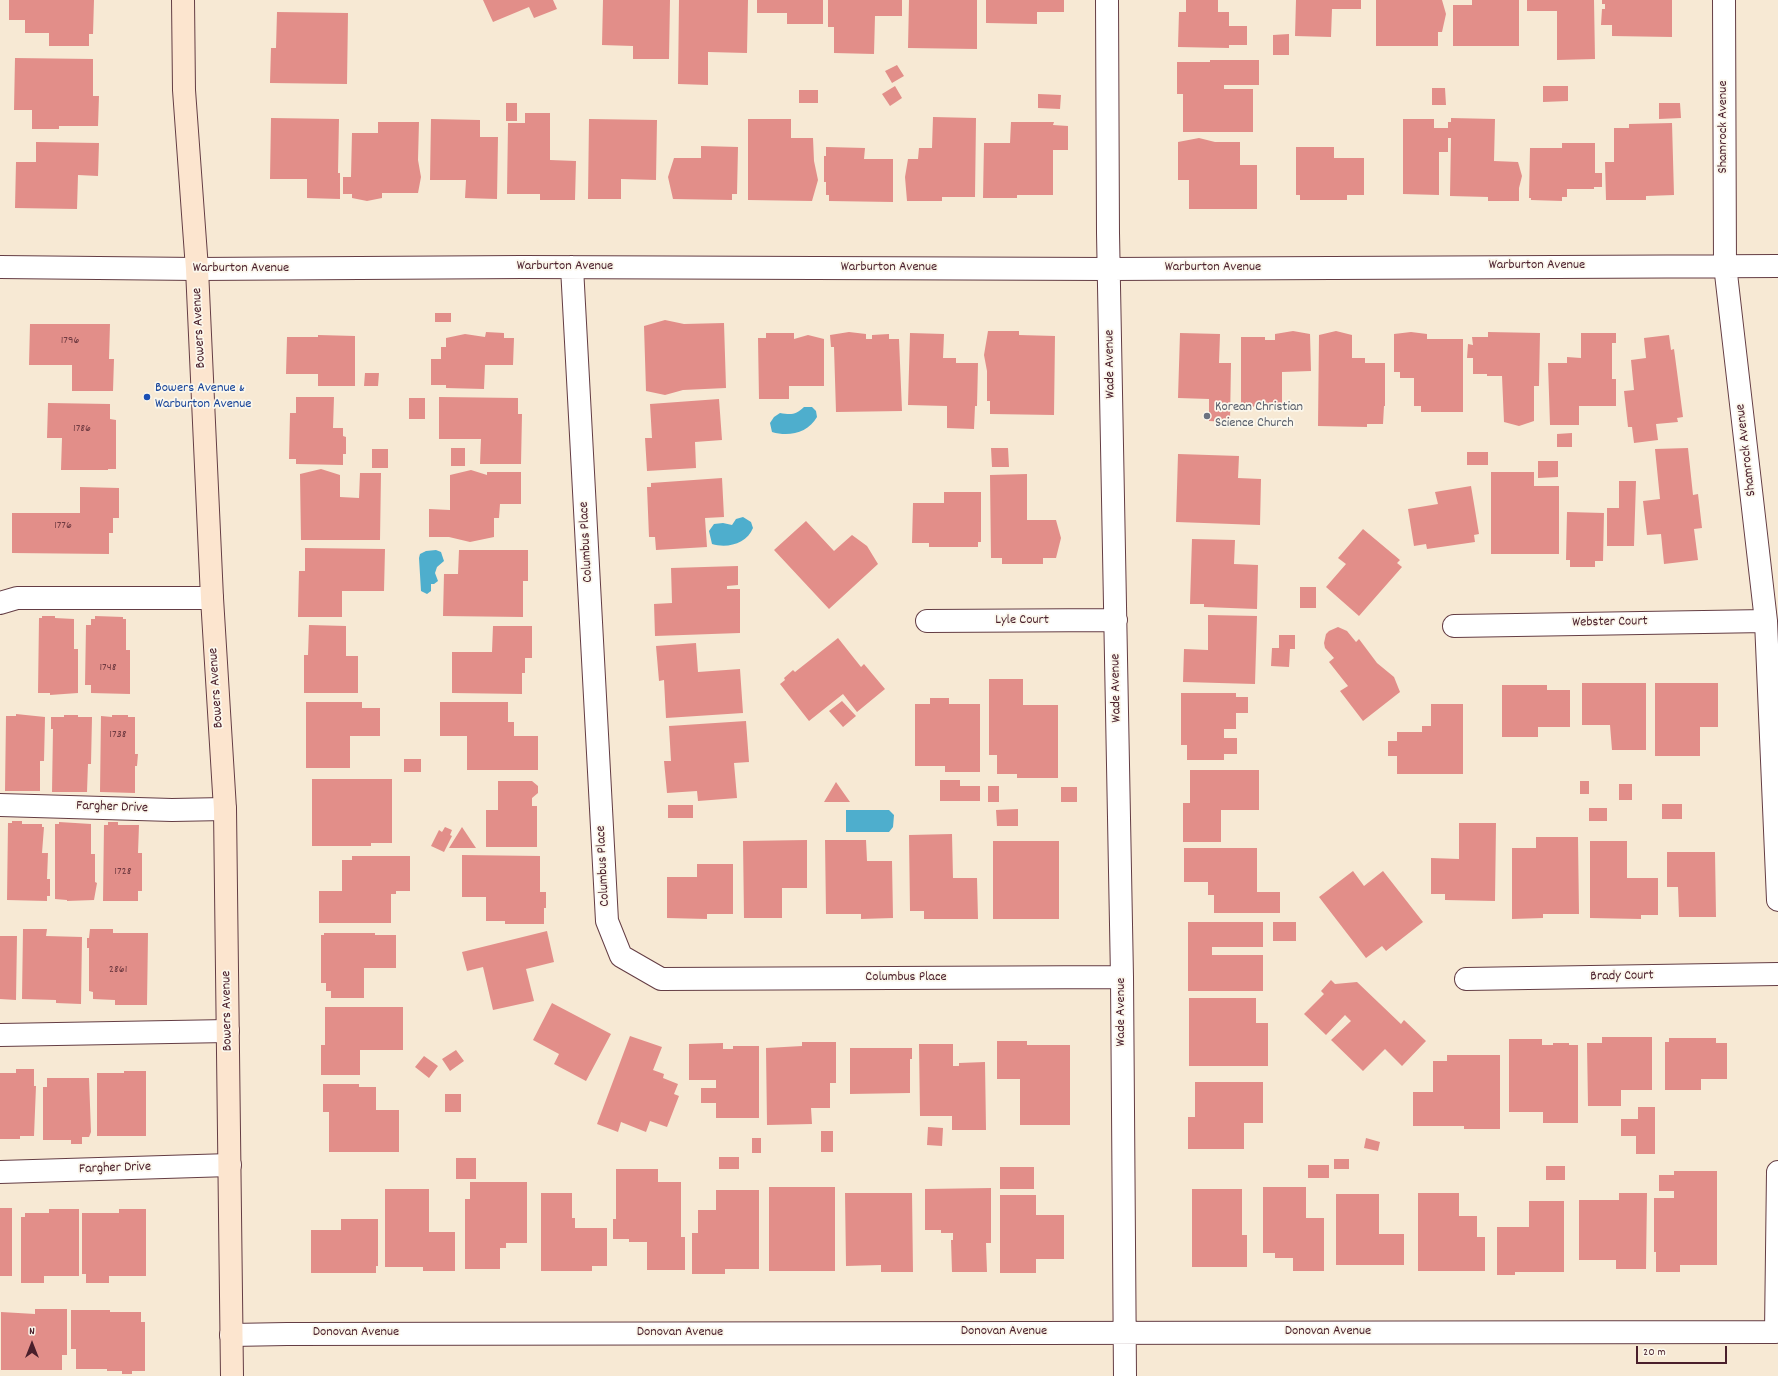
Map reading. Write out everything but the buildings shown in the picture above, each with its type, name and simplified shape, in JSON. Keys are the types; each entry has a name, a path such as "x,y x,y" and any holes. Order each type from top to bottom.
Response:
{"main road":[{"name":"Bowers Avenue","path":"183,0 184,90 197,269 212,598 225,809 232,1376"}],"street":[{"name":"Wade Avenue","path":"1107,0 1109,269 1122,977 1125,1376"},
{"name":"Shamrock Avenue","path":"1724,0 1725,265 1766,621 1778,900"},
{"name":"Warburton Avenue","path":"0,267 197,269 572,267 1109,269 1725,265 1778,266"},
{"name":"Columbus Place","path":"572,267 607,921 621,956 661,979 1122,977"},
{"path":"0,603 17,598 212,598"},
{"name":"Lyle Court","path":"927,621 1116,620"},
{"name":"Webster Court","path":"1454,626 1766,621"},
{"name":"Fargher Drive","path":"0,806 172,810 225,809"},
{"name":"Brady Court","path":"1466,980 1778,974"},
{"path":"0,1035 228,1031"},
{"name":"Fargher Drive","path":"0,1172 230,1165"},
{"name":"Donovan Avenue","path":"231,1335 1124,1332 1776,1332 1778,1172"}],"water":[{"path":"804,407 812,407 816,411 817,417 809,427 791,434 772,432 770,423 774,417 780,413 796,413"},
{"path":"743,517 751,522 753,528 746,538 736,544 724,546 712,544 709,531 714,524 723,523 732,525 736,519"},
{"path":"436,550 441,552 444,561 437,567 435,573 438,581 431,584 431,591 427,594 421,591 419,558 420,554 426,551"},
{"path":"846,810 889,810 894,815 893,827 889,832 846,832"}],"place":[{"name":"Bowers Avenue & Warburton Avenue","path":"147,397"},
{"name":"Korean Christian Science Church","path":"1207,416"}]}
